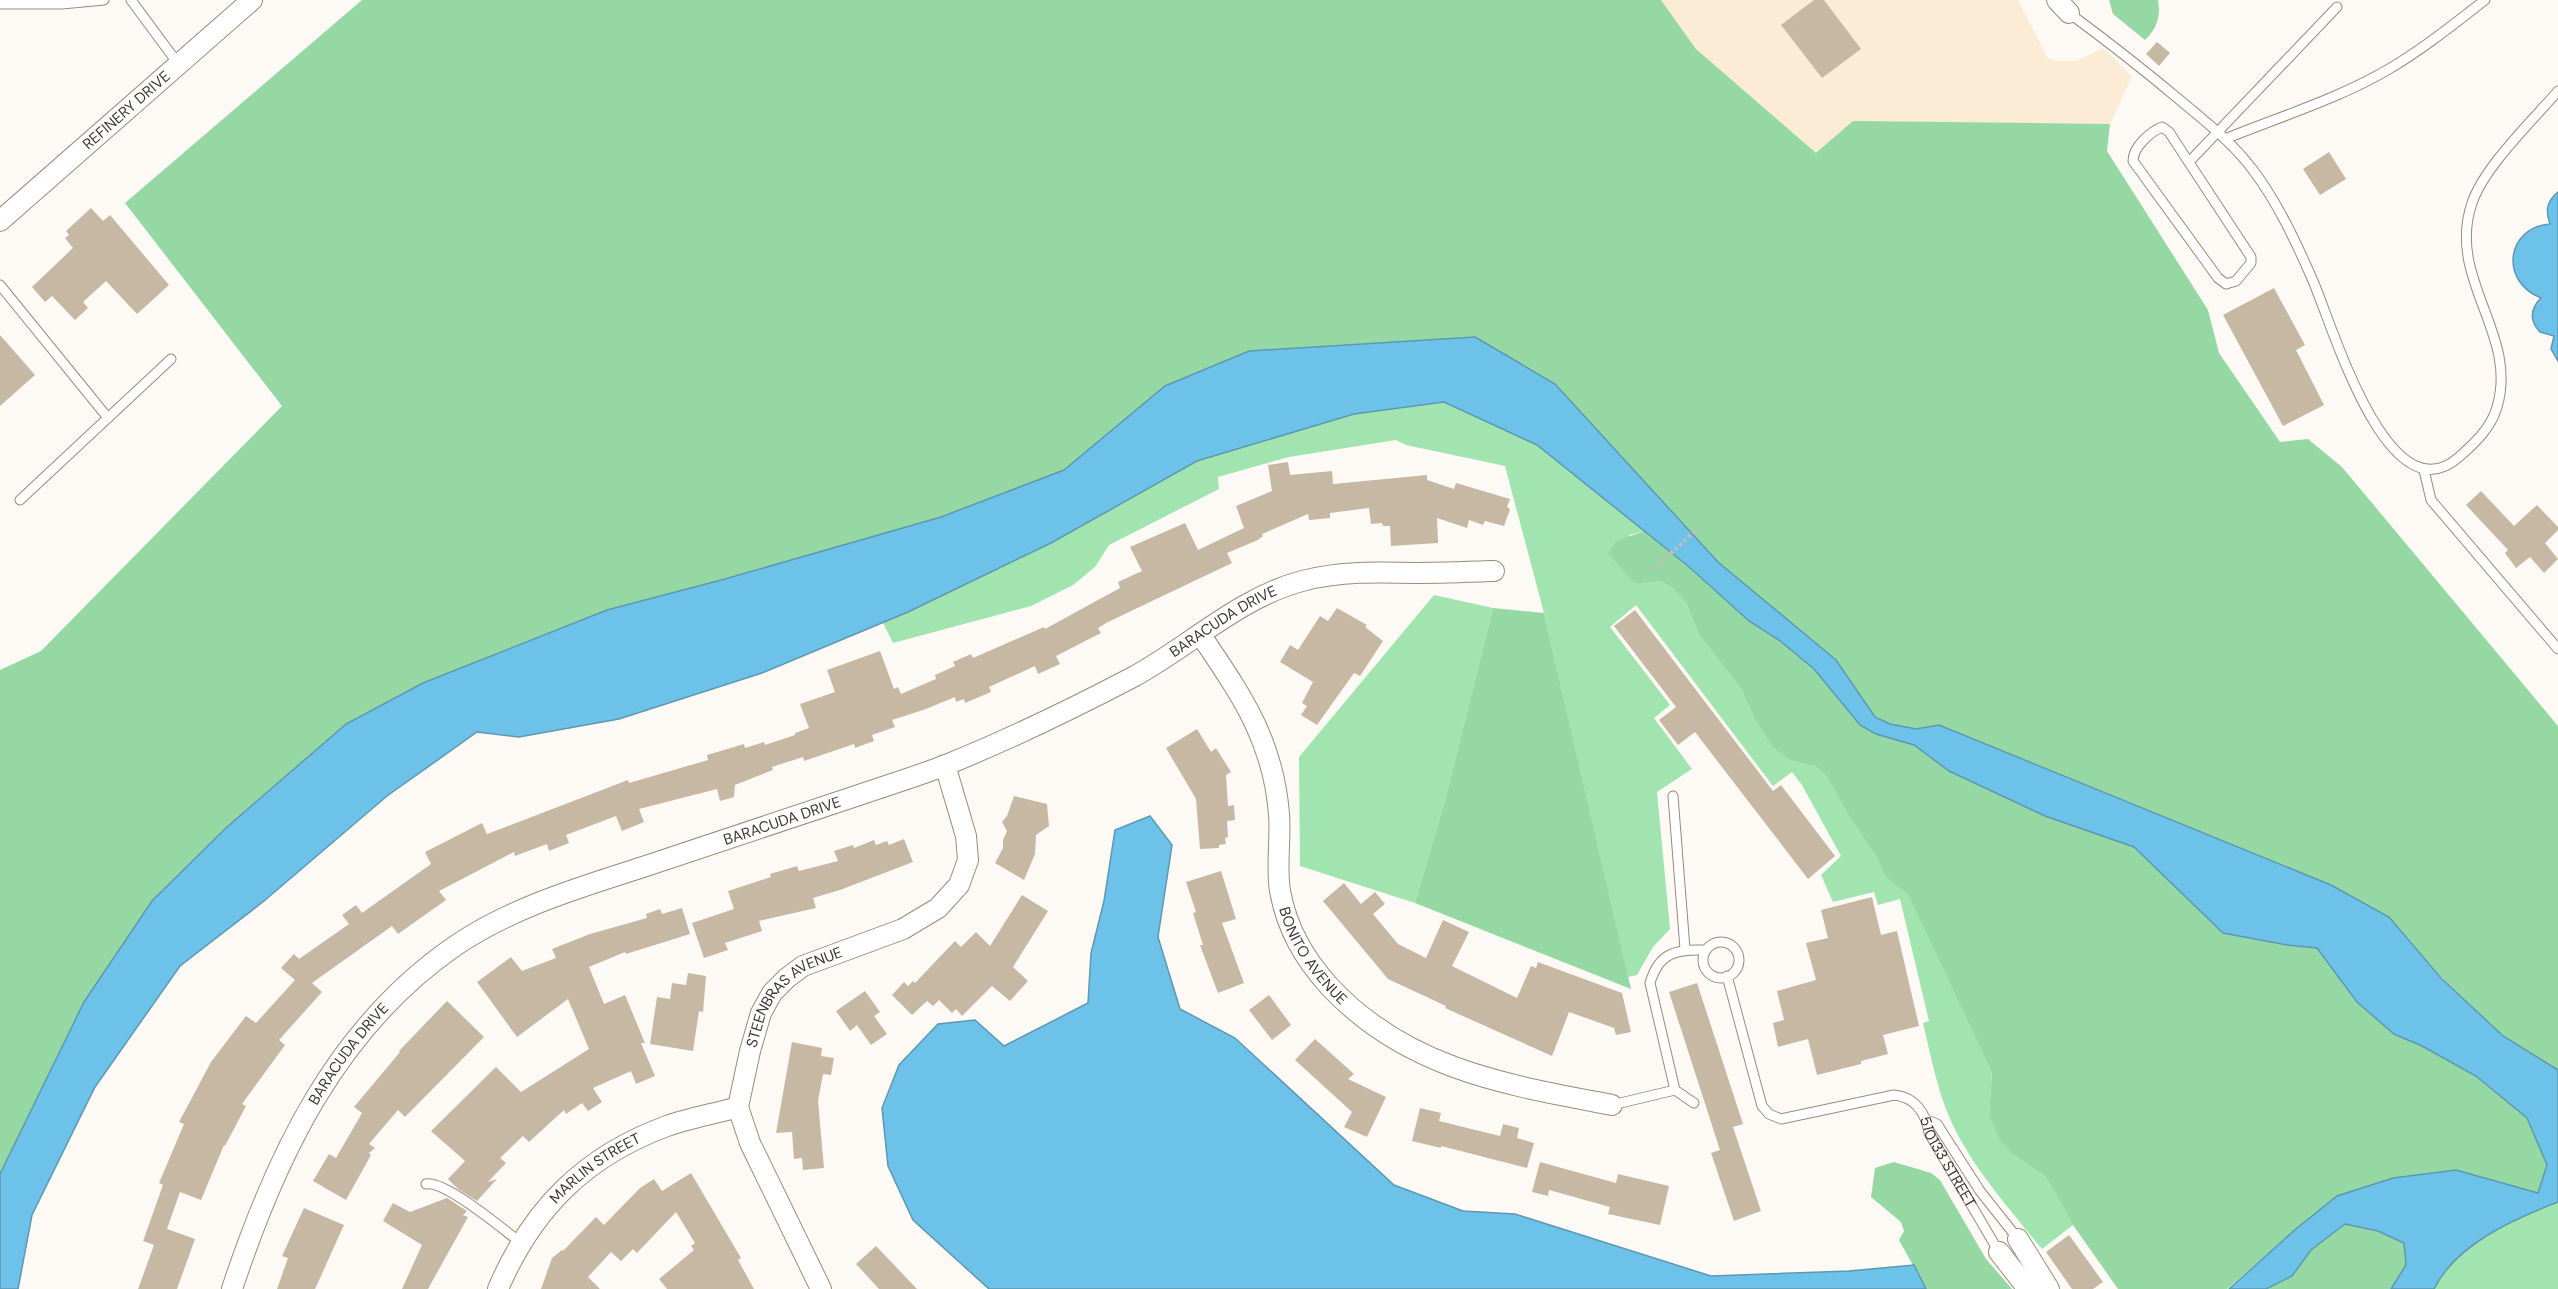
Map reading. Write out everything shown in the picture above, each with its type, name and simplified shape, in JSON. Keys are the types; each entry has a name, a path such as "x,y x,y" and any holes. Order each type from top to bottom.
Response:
{"street":[{"name":"REFINERY DRIVE","path":"0,221 252,0"},
{"name":"BARACUDA DRIVE","path":"232,1289 254,1226 286,1150 313,1098 336,1063 381,1009 454,946 495,922 565,892 945,765 1136,675 1264,594 1306,579 1369,572 1494,571"},
{"name":"BONITO AVENUE","path":"1200,634 1240,694 1256,722 1268,751 1279,814 1280,889 1287,919 1297,945 1313,968 1338,996 1378,1029 1432,1060 1488,1079 1612,1105"},
{"name":"STEENBRAS AVENUE","path":"738,1107 761,1013 772,993 803,966 903,929 938,908 959,885 968,860 966,836 945,765"},
{"name":"MARLIN STREET","path":"498,1289 521,1244 541,1214 564,1187 607,1154 667,1126 738,1107"},
{"path":"738,1107 750,1143 821,1289"},
{"name":"510133 STREET","path":"2018,1239 2049,1289"},
{"name":"510133 STREET","path":"1999,1252 2028,1289"}],"lane":[{"path":"0,4 62,4 104,0"},
{"path":"131,0 178,65"},
{"path":"2221,135 2353,87 2387,70 2427,45 2485,0"},
{"path":"2063,6 2137,64 2221,135 2253,170 2279,213 2313,281 2364,406 2381,434 2413,466 2424,470 2435,471 2456,460 2482,436 2494,415 2501,393 2500,368 2494,335 2474,282 2466,253 2464,232 2472,201 2489,171 2558,91"},
{"path":"2189,162 2221,135 2337,7"},
{"path":"2162,127 2169,132 2189,162 2251,257 2251,263 2231,284 2226,284 2218,278 2133,161 2133,156 2134,151 2155,130 2162,127"},
{"path":"0,285 108,418"},
{"path":"20,500 171,359"},
{"path":"2424,470 2431,500 2558,649"},
{"path":"1673,796 1684,950"},
{"path":"1694,1103 1675,1090 1650,983 1652,974 1660,963 1675,951 1705,950 1716,942 1722,941 1734,948 1738,953 1737,967 1727,976 1720,978 1707,972 1703,965 1705,950"},
{"path":"1727,976 1762,1106 1769,1114 1781,1119 1788,1118 1894,1095 1905,1096 1914,1102 1927,1120"},
{"path":"1612,1105 1675,1090"},
{"name":"510133 STREET","path":"1927,1120 1937,1124 1980,1191 2018,1239"},
{"name":"510133 STREET","path":"1927,1120 1929,1133 1999,1252"},
{"path":"426,1184 436,1183 466,1202 521,1244"}],"path":[{"path":"1653,570 1696,530"}],"shaded area":[{"path":"1661,0 2018,0 2047,57 2056,61 2076,61 2103,48 2132,76 2110,124 2009,123 1816,153 1696,49"}],"green space":[{"path":"362,0 1661,0 1696,49 1816,153 1853,121 2110,124 2107,151 2208,310 2219,353 2280,442 2308,439 2342,467 2558,726 2558,1070 2503,1036 2441,977 2389,917 2134,805 1939,725 1916,729 1890,724 1875,717 1836,660 1718,562 1555,384 1475,337 1249,351 1165,386 1064,470 941,517 607,610 423,683 346,724 152,901 84,1002 0,1174 0,670 41,651 282,406 125,203"},
{"path":"2109,0 2158,0 2159,11 2153,31 2145,40 2113,14"},
{"path":"1444,402 1537,445 1644,531 1629,535 1640,584 1661,581 1672,588 1686,603 1699,635 1741,689 1754,718 1789,760 1816,767 1826,776 1877,858 1885,877 1908,893 1992,1073 1989,1115 2015,1156 2045,1176 2073,1225 2042,1249 1981,1172 1960,1139 1946,1109 1923,1023 1929,1021 1900,899 1878,905 1874,892 1833,902 1821,875 1841,856 1802,785 1792,772 1773,786 1636,605 1610,627 1670,705 1654,718 1692,769 1657,792 1670,929 1653,947 1637,975 1628,977 1544,613 1505,466 1406,445 1396,440 1289,457 1218,477 1219,489 1109,545 1095,567 1073,585 1031,606 893,643 883,623 1051,543 1197,461 1354,414"},
{"path":"1644,531 1688,566 1749,621 1779,640 1814,669 1860,725 1876,734 1914,745 1949,771 2045,816 2134,847 2223,933 2317,948 2394,1034 2422,1046 2476,1076 2527,1118 2547,1165 2538,1193 2297,1228 2227,1289 2118,1289 2073,1225 2045,1176 2015,1156 2000,1140 1989,1115 1992,1073 1908,894 1885,877 1877,858 1826,776 1816,767 1789,760 1773,747 1754,718 1741,689 1699,635 1686,603 1672,588 1661,581 1640,584 1633,582 1608,553 1616,541"},
{"path":"1434,595 1493,608 1447,793 1415,903 1300,866 1299,757"},
{"path":"1493,608 1544,613 1631,989 1415,903 1447,793"},
{"path":"1894,1162 1931,1173 1940,1180 1986,1259 2012,1289 1926,1289 1899,1240 1904,1231 1901,1222 1871,1197 1875,1168"},
{"path":"2558,1202 2558,1289 2434,1289 2456,1259 2488,1235"},
{"path":"2345,1224 2378,1231 2404,1243 2406,1265 2391,1289 2266,1289 2292,1276 2311,1250"}],"water":[{"path":"2558,192 2558,361 2551,349 2554,336 2540,332 2534,323 2533,310 2541,298 2528,290 2519,280 2514,269 2513,256 2524,235 2535,228 2550,224 2548,206"},
{"path":"1475,337 1555,384 1718,562 1836,660 1875,717 1890,724 1916,729 1939,725 2331,885 2389,917 2441,978 2503,1036 2558,1070 2558,1202 2505,1225 2471,1246 2456,1259 2434,1289 2391,1289 2406,1265 2404,1243 2378,1231 2345,1224 2311,1250 2292,1276 2266,1289 2229,1289 2297,1228 2337,1196 2393,1178 2456,1170 2538,1193 2547,1165 2527,1118 2476,1076 2422,1046 2394,1034 2357,1002 2317,948 2223,933 2134,847 2045,816 1949,771 1914,745 1876,734 1860,725 1814,669 1779,640 1749,621 1688,566 1537,445 1444,402 1354,414 1197,461 1051,543 908,612 762,673 619,719 519,737 477,732 387,796 264,901 180,966 95,1087 32,1215 18,1289 0,1289 0,1174 84,1002 152,901 227,827 346,724 423,683 607,610 941,517 1064,470 1165,386 1249,351"},
{"path":"1150,816 1172,845 1158,937 1180,1009 1235,1038 1394,1185 1463,1211 1515,1214 1711,1276 1849,1271 1914,1265 1926,1289 989,1289 913,1220 888,1166 882,1108 899,1065 938,1024 975,1020 1004,1046 1088,1003 1091,953 1104,901 1115,830"}],"building":[{"path":"1814,0 1824,0 1861,49 1822,78 1781,25"},
{"path":"2157,42 2170,53 2159,66 2146,54"},
{"path":"2329,152 2346,179 2320,195 2303,169"},
{"path":"91,208 103,221 110,215 169,285 137,314 106,281 83,302 88,308 75,320 52,296 45,302 32,287 73,248 65,238 69,235 66,231"},
{"path":"2274,288 2305,345 2296,350 2324,405 2283,426 2223,315"},
{"path":"0,335 35,375 0,406"},
{"path":"1288,462 1290,475 1332,471 1333,484 1427,475 1427,480 1454,489 1456,483 1510,499 1507,507 1510,509 1504,526 1485,521 1483,525 1469,520 1467,528 1437,518 1438,543 1391,546 1390,526 1383,526 1382,523 1371,524 1369,508 1330,513 1330,518 1309,520 1308,514 1262,534 1263,536 1258,540 1227,553 1232,563 1108,622 1098,628 1101,633 1056,656 1060,664 1038,674 1035,666 989,687 991,692 965,703 964,699 956,702 955,697 892,720 895,727 872,735 874,741 855,748 854,744 804,761 803,757 772,767 773,770 735,785 734,797 720,801 717,789 639,809 644,822 622,831 616,816 566,835 569,843 549,851 547,844 515,856 514,852 439,891 446,900 398,934 392,926 312,983 322,992 279,1040 285,1045 242,1104 246,1106 224,1145 201,1200 180,1192 167,1229 195,1239 177,1289 138,1289 154,1245 143,1241 163,1185 159,1183 184,1124 179,1122 211,1062 246,1016 256,1023 295,980 281,968 294,954 299,959 349,924 342,915 356,905 362,913 431,864 425,852 482,823 487,834 628,780 629,783 708,760 707,755 744,744 745,748 764,742 765,745 795,735 809,728 800,704 835,692 827,670 880,651 894,689 898,687 901,694 936,679 935,675 955,666 953,662 971,654 973,658 1044,627 1045,629 1120,588 1118,582 1142,571 1130,547 1185,523 1198,550 1244,528 1236,506 1272,491 1268,465"},
{"path":"2481,491 2514,526 2537,505 2558,527 2558,530 2545,543 2558,559 2544,573 2530,557 2516,568 2505,553 2508,550 2466,505"},
{"path":"1337,608 1367,625 1365,627 1383,641 1360,676 1354,673 1317,725 1301,715 1307,706 1302,703 1313,682 1280,662 1290,645 1298,650 1320,616 1328,621"},
{"path":"1635,610 1773,791 1781,785 1835,856 1808,879 1695,732 1678,745 1659,720 1676,707 1614,626"},
{"path":"1197,729 1211,752 1216,748 1231,772 1226,775 1228,806 1234,805 1235,820 1227,821 1226,844 1219,845 1219,848 1200,849 1196,799 1166,748"},
{"path":"1014,796 1047,804 1049,826 1036,835 1035,854 1024,880 995,863 1003,848 1003,840 1007,831 1002,822 1007,816"},
{"path":"904,839 913,862 813,898 816,908 759,921 762,931 725,943 728,950 704,958 692,923 734,909 728,891 797,866 799,871 838,861 834,851 853,845 854,848 874,840 876,845 887,841 889,845"},
{"path":"1221,871 1236,919 1222,923 1244,983 1218,993 1200,945 1203,945 1193,913 1196,912 1186,882"},
{"path":"1344,883 1361,904 1375,892 1385,904 1373,914 1398,944 1426,958 1443,920 1469,932 1452,966 1517,998 1531,966 1536,968 1538,962 1622,993 1631,1032 1616,1035 1614,1028 1569,1012 1552,1056 1445,1008 1446,1006 1388,979 1323,901"},
{"path":"1022,895 1048,911 1013,967 1028,981 1010,1001 992,986 962,1016 956,1009 952,1013 939,1000 933,1006 927,1001 912,1015 892,995 904,982 908,986 913,981 915,983 955,941 961,947 976,932 990,946"},
{"path":"1872,897 1881,935 1897,931 1919,1026 1883,1035 1888,1054 1861,1061 1861,1064 1817,1075 1808,1039 1778,1047 1773,1023 1784,1020 1777,991 1816,980 1806,943 1828,938 1821,910"},
{"path":"682,908 690,934 626,954 625,952 589,967 604,1004 625,995 645,1043 641,1043 655,1076 636,1084 631,1071 593,1088 602,1102 588,1111 582,1103 566,1114 564,1110 529,1142 523,1136 500,1158 506,1163 488,1182 497,1179 477,1201 458,1189 448,1179 465,1161 431,1131 496,1067 521,1092 589,1049 568,999 517,1037 477,982 511,957 522,971 556,958 552,949 590,934 647,918 646,914 660,909 662,914"},
{"path":"688,973 706,976 703,1012 699,1011 693,1051 650,1044 657,997 670,999 672,983 686,985"},
{"path":"1697,983 1743,1124 1733,1127 1761,1211 1734,1221 1711,1153 1720,1150 1669,992"},
{"path":"865,991 880,1012 874,1016 887,1034 871,1045 857,1025 850,1031 836,1011"},
{"path":"1269,995 1291,1025 1272,1040 1249,1010"},
{"path":"447,1001 484,1037 405,1117 398,1110 369,1144 375,1148 369,1153 371,1155 346,1200 313,1181 329,1154 336,1158 362,1113 354,1107 399,1051"},
{"path":"1315,1039 1354,1074 1348,1079 1386,1097 1367,1137 1344,1127 1352,1112 1295,1060"},
{"path":"792,1042 822,1048 821,1056 834,1058 831,1075 823,1074 818,1101 824,1168 803,1170 802,1158 794,1159 792,1132 776,1133"},
{"path":"1420,1108 1441,1113 1439,1121 1500,1136 1503,1124 1519,1128 1517,1138 1534,1143 1527,1168 1412,1141"},
{"path":"1540,1162 1616,1183 1618,1174 1669,1186 1660,1225 1608,1214 1610,1207 1549,1190 1548,1196 1532,1192"},
{"path":"691,1173 741,1258 738,1260 754,1289 667,1289 659,1279 694,1250 691,1246 695,1243 676,1212 637,1253 633,1249 621,1261 611,1252 588,1277 600,1289 541,1289 552,1258 563,1251 596,1217 604,1225 640,1188 654,1179 662,1191"},
{"path":"447,1198 467,1211 463,1215 468,1217 428,1289 402,1289 422,1245 383,1221 393,1203 410,1212"},
{"path":"304,1208 344,1225 315,1289 277,1289 288,1258 282,1256"},
{"path":"2069,1235 2103,1282 2093,1289 2072,1289 2046,1252"},
{"path":"876,1246 917,1289 879,1289 856,1264"}]}
